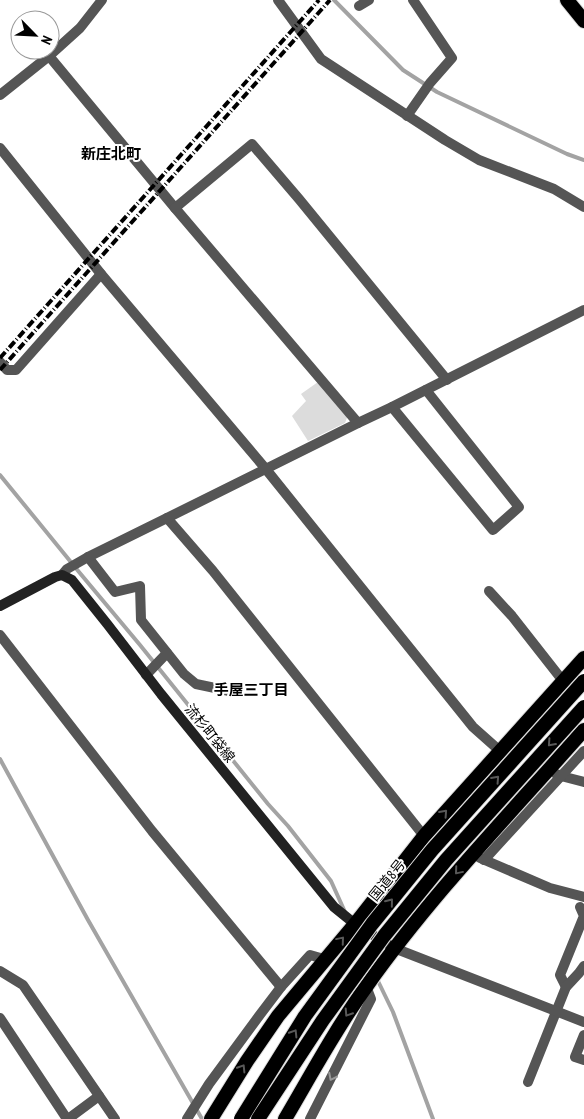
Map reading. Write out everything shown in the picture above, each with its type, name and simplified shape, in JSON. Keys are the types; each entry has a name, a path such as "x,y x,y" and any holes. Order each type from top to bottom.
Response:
{"highway":[{"path":"567,0 584,21"},
{"path":"214,1114 278,1016 355,924 424,836 584,658"},
{"name":"国道8号","path":"241,1119 305,1016 372,924 432,850 584,681"},
{"path":"258,1119 322,1020 384,936 446,860 584,706"},
{"path":"285,1119 345,1018 394,948 555,773 584,730"}],"main road":[{"path":"0,606 62,575"},
{"name":"流杉町袋線","path":"62,575 72,580 148,672 334,908 355,924 394,948"}],"street":[{"path":"60,46 80,28 102,0"},
{"path":"278,0 321,59 407,116 479,160 554,189 584,207"},
{"path":"359,6 369,0"},
{"path":"407,116 452,58 413,0"},
{"path":"0,95 44,60"},
{"path":"52,60 358,423"},
{"path":"175,208 252,144 447,380"},
{"path":"0,148 101,274 265,468 472,727 500,751"},
{"path":"0,362 7,370 16,370 101,274"},
{"path":"62,575 68,568 88,557 265,468 447,380 584,310"},
{"path":"392,407 493,530 519,507 426,390"},
{"path":"167,518 213,571 424,836"},
{"path":"88,557 115,592 140,586 141,620 165,656 184,674 196,684 234,692"},
{"path":"489,591 512,616 563,681"},
{"path":"0,635 152,830 281,987"},
{"path":"148,672 165,656"},
{"path":"555,773 584,751"},
{"path":"555,773 584,782"},
{"path":"478,857 582,902 584,916 560,975 566,987"},
{"path":"394,948 584,1022"},
{"path":"187,1119 209,1084 281,987 310,955 324,960"},
{"path":"528,1082 566,987 584,966"},
{"path":"0,971 23,985 115,1119"},
{"path":"310,1119 372,999 366,986"},
{"path":"0,1018 68,1119 99,1096"},
{"path":"584,1034 575,1057 584,1060"}],"shaded area":[{"path":"318,382 348,415 345,423 308,441 292,416 306,401 301,394"}],"waterway":[{"path":"334,0 403,70 437,92 567,154 584,160"},
{"path":"0,475 268,804 288,826 331,881 345,912"},
{"path":"0,759 88,920 202,1119"},
{"path":"377,979 393,1012 433,1119"}],"railway":[{"path":"0,358 319,0"},
{"path":"0,370 330,0"}],"district":[{"name":"新庄北町","path":"111,154"},
{"name":"手屋三丁目","path":"251,690"}]}
